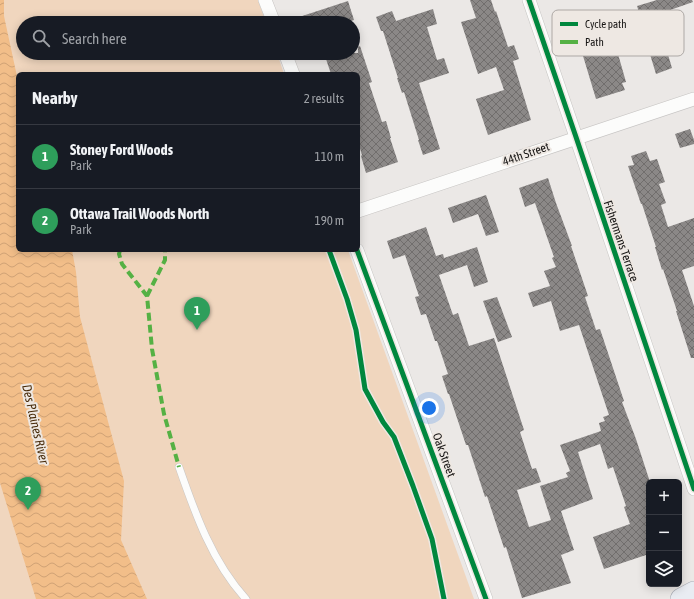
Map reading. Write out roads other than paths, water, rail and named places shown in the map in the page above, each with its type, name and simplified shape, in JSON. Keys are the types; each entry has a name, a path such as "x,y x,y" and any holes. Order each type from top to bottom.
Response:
{"main road":[{"path":"681,599 694,592"}],"street":[{"path":"265,0 271,16"},
{"name":"Fishermans Terrace","path":"529,0 694,489"},
{"path":"287,60 291,72"},
{"name":"44th Street","path":"360,210 576,137 694,99"},
{"name":"Oak Street","path":"358,252 486,599"}],"lane":[{"path":"179,467 193,508 208,542 238,591 246,599"}],"water":[{"name":"Des Plaines River","path":"0,0 4,0 4,16 16,72 16,252 72,252 76,272 80,317 124,481 121,540 147,599 36,599 0,483"}],"place":[{"name":"Stoney Ford Woods","path":"197,330"},
{"name":"Ottawa Trail Woods North","path":"28,510"}]}
